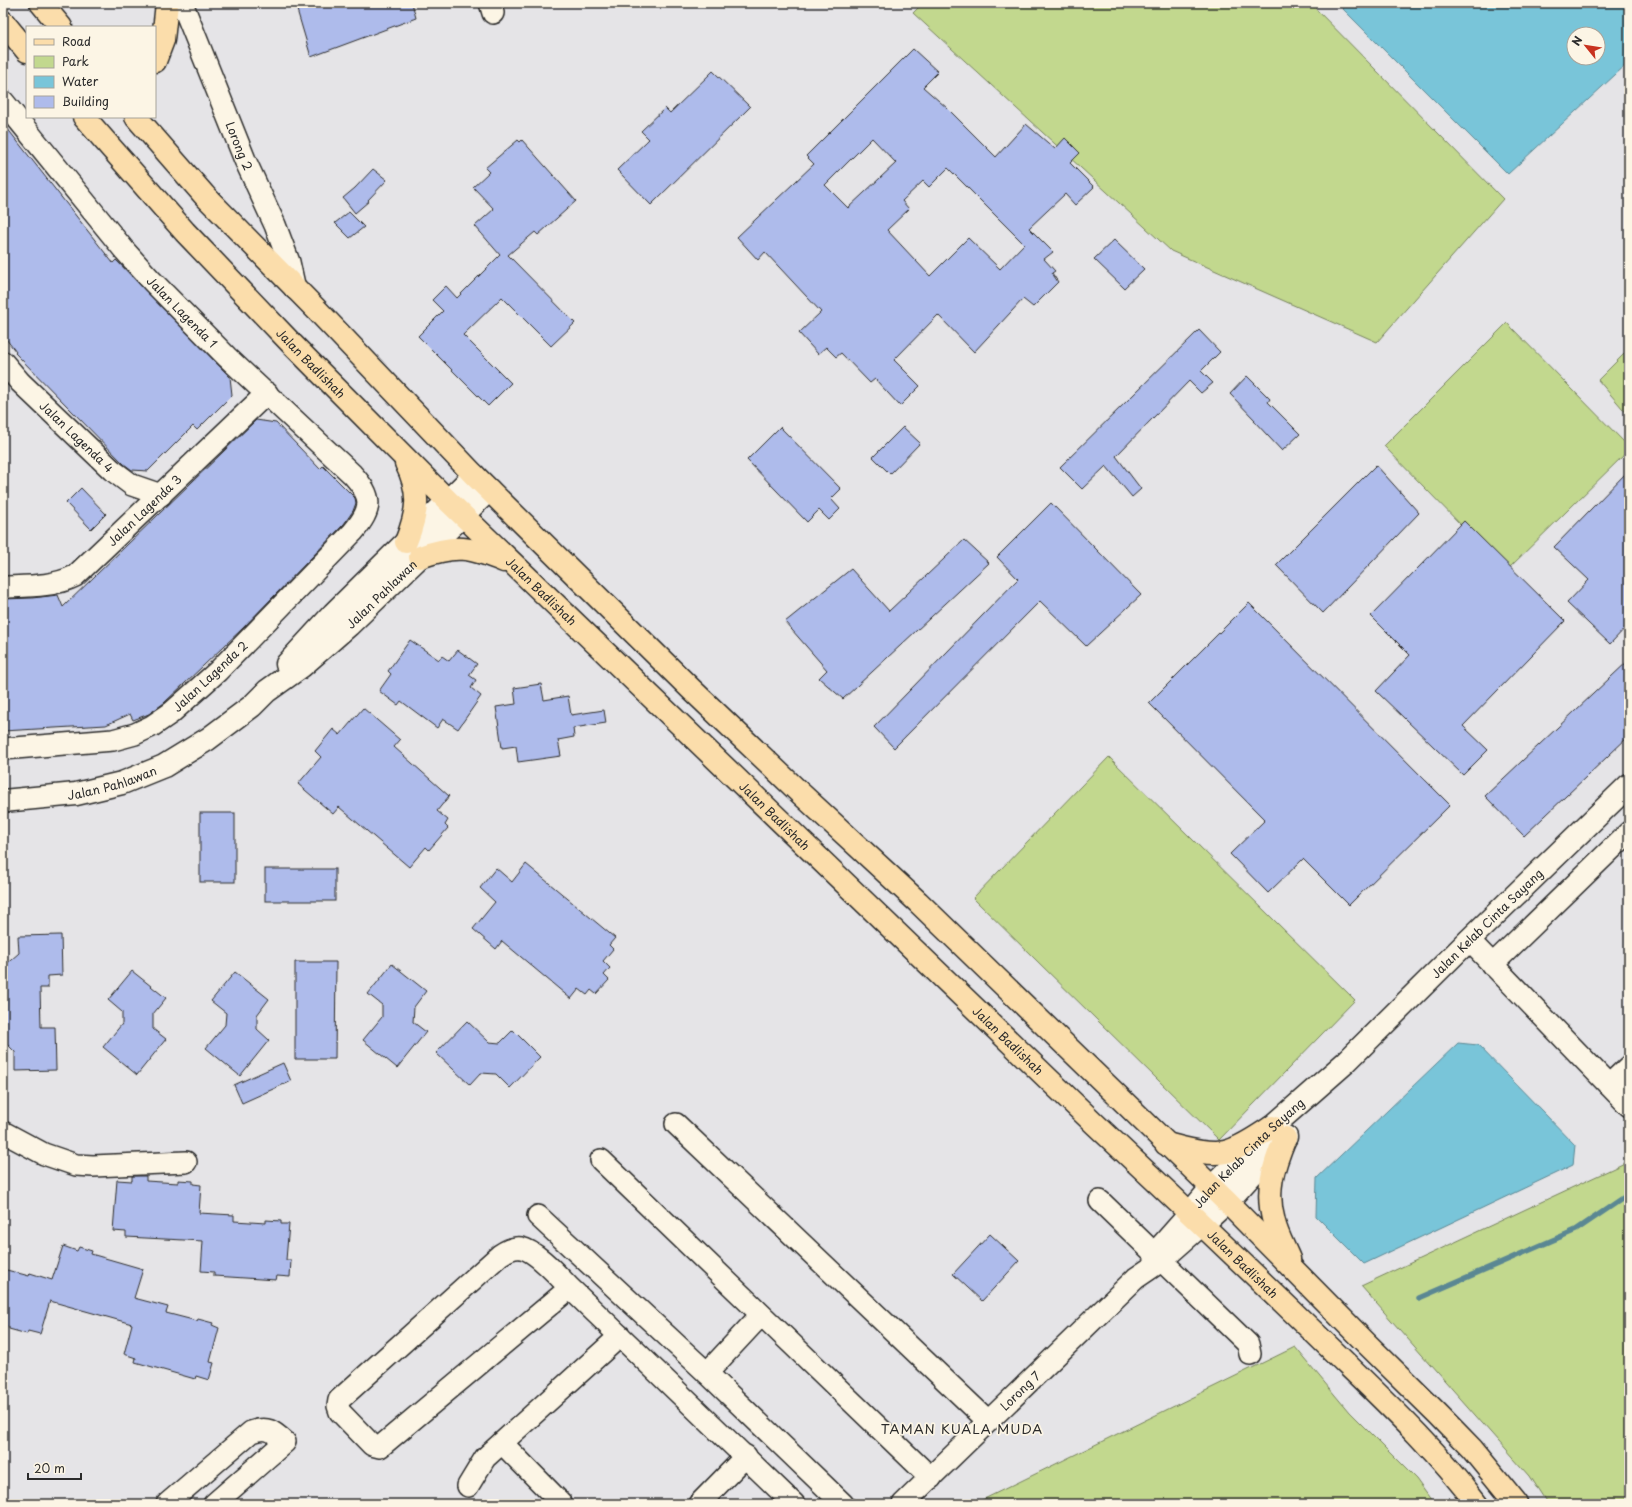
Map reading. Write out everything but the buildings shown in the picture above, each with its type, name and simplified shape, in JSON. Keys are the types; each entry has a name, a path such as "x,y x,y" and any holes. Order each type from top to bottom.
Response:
{"main road":[{"path":"156,58 163,40 166,3"},
{"path":"3,22 26,50"},
{"name":"Jalan Badlishah","path":"85,118 184,232 291,343 456,509 1414,1429 1477,1504"},
{"path":"137,118 205,196 482,483 686,683 798,791 918,902 1227,1202 1472,1449 1517,1504"},
{"path":"402,455 411,472 416,491 413,550 438,551 459,548 478,550 515,566"},
{"name":"Jalan Pahlawan","path":"3,802 76,794 122,783 164,766 208,739 252,706 267,691 293,656 334,612 413,550 482,483"},
{"name":"Jalan Kelab Cinta Sayang","path":"1196,1218 1211,1188 1278,1133 1345,1063 1468,940 1629,784"},
{"path":"1166,1144 1214,1153 1237,1148 1278,1133 1270,1186 1270,1204 1274,1224 1292,1269"},
{"name":"Jalan Kelab Cinta Sayang","path":"1196,1218 1227,1202 1278,1133"}],"street":[{"name":"Lorong 2","path":"182,3 245,160 276,225 289,262 295,289"},
{"name":"Jalan Lagenda 1","path":"3,101 152,281 227,357 352,474 364,488 368,499 367,511"},
{"name":"Jalan Lagenda 4","path":"3,362 20,382 112,470 132,484 161,495"},
{"name":"Jalan Lagenda 3","path":"3,587 52,585 75,576 267,393"},
{"name":"Jalan Lagenda 2","path":"3,749 113,740 135,734 152,726 170,713 218,671 353,532 362,521 367,511"},
{"path":"1492,965 1629,832"},
{"path":"1468,940 1629,1106"},
{"path":"1609,1085 1629,1066"},
{"path":"676,1124 988,1421"},
{"path":"3,1132 44,1154 60,1161 76,1165 94,1166 186,1162"},
{"path":"601,1160 931,1478"},
{"path":"1100,1202 1248,1344 1250,1354"},
{"path":"538,1216 707,1373 843,1504"},
{"name":"Lorong 7","path":"903,1504 1158,1257 1196,1218"},
{"path":"570,1288 380,1447 372,1445 340,1412 338,1406 339,1400 500,1255 510,1249 521,1248 531,1252 570,1288 746,1456 794,1504"},
{"path":"707,1373 761,1315"},
{"path":"468,1486 485,1458 620,1336"},
{"path":"167,1504 251,1432 262,1428 274,1432 285,1442 214,1504"},
{"path":"502,1443 562,1504"},
{"path":"699,1504 746,1456"}],"green space":[{"path":"923,3 1310,3 1503,199 1377,342 1171,251 913,13"},
{"path":"1507,323 1629,447 1629,450 1506,571 1384,446"},
{"path":"1629,349 1629,416 1598,380"},
{"path":"1109,757 1355,1000 1219,1140 973,898"},
{"path":"1629,1161 1629,1504 1547,1504 1529,1476 1361,1286"},
{"path":"1295,1347 1349,1412 1416,1479 1434,1504 974,1504"}],"water":[{"path":"1337,3 1629,3 1629,62 1508,174"},
{"path":"1458,1043 1478,1045 1575,1145 1573,1165 1364,1264 1316,1216 1317,1178"}],"waterway":[{"path":"1419,1298 1576,1230 1629,1194"}],"district":[{"name":"TAMAN KUALA MUDA","path":"962,1428"}]}
